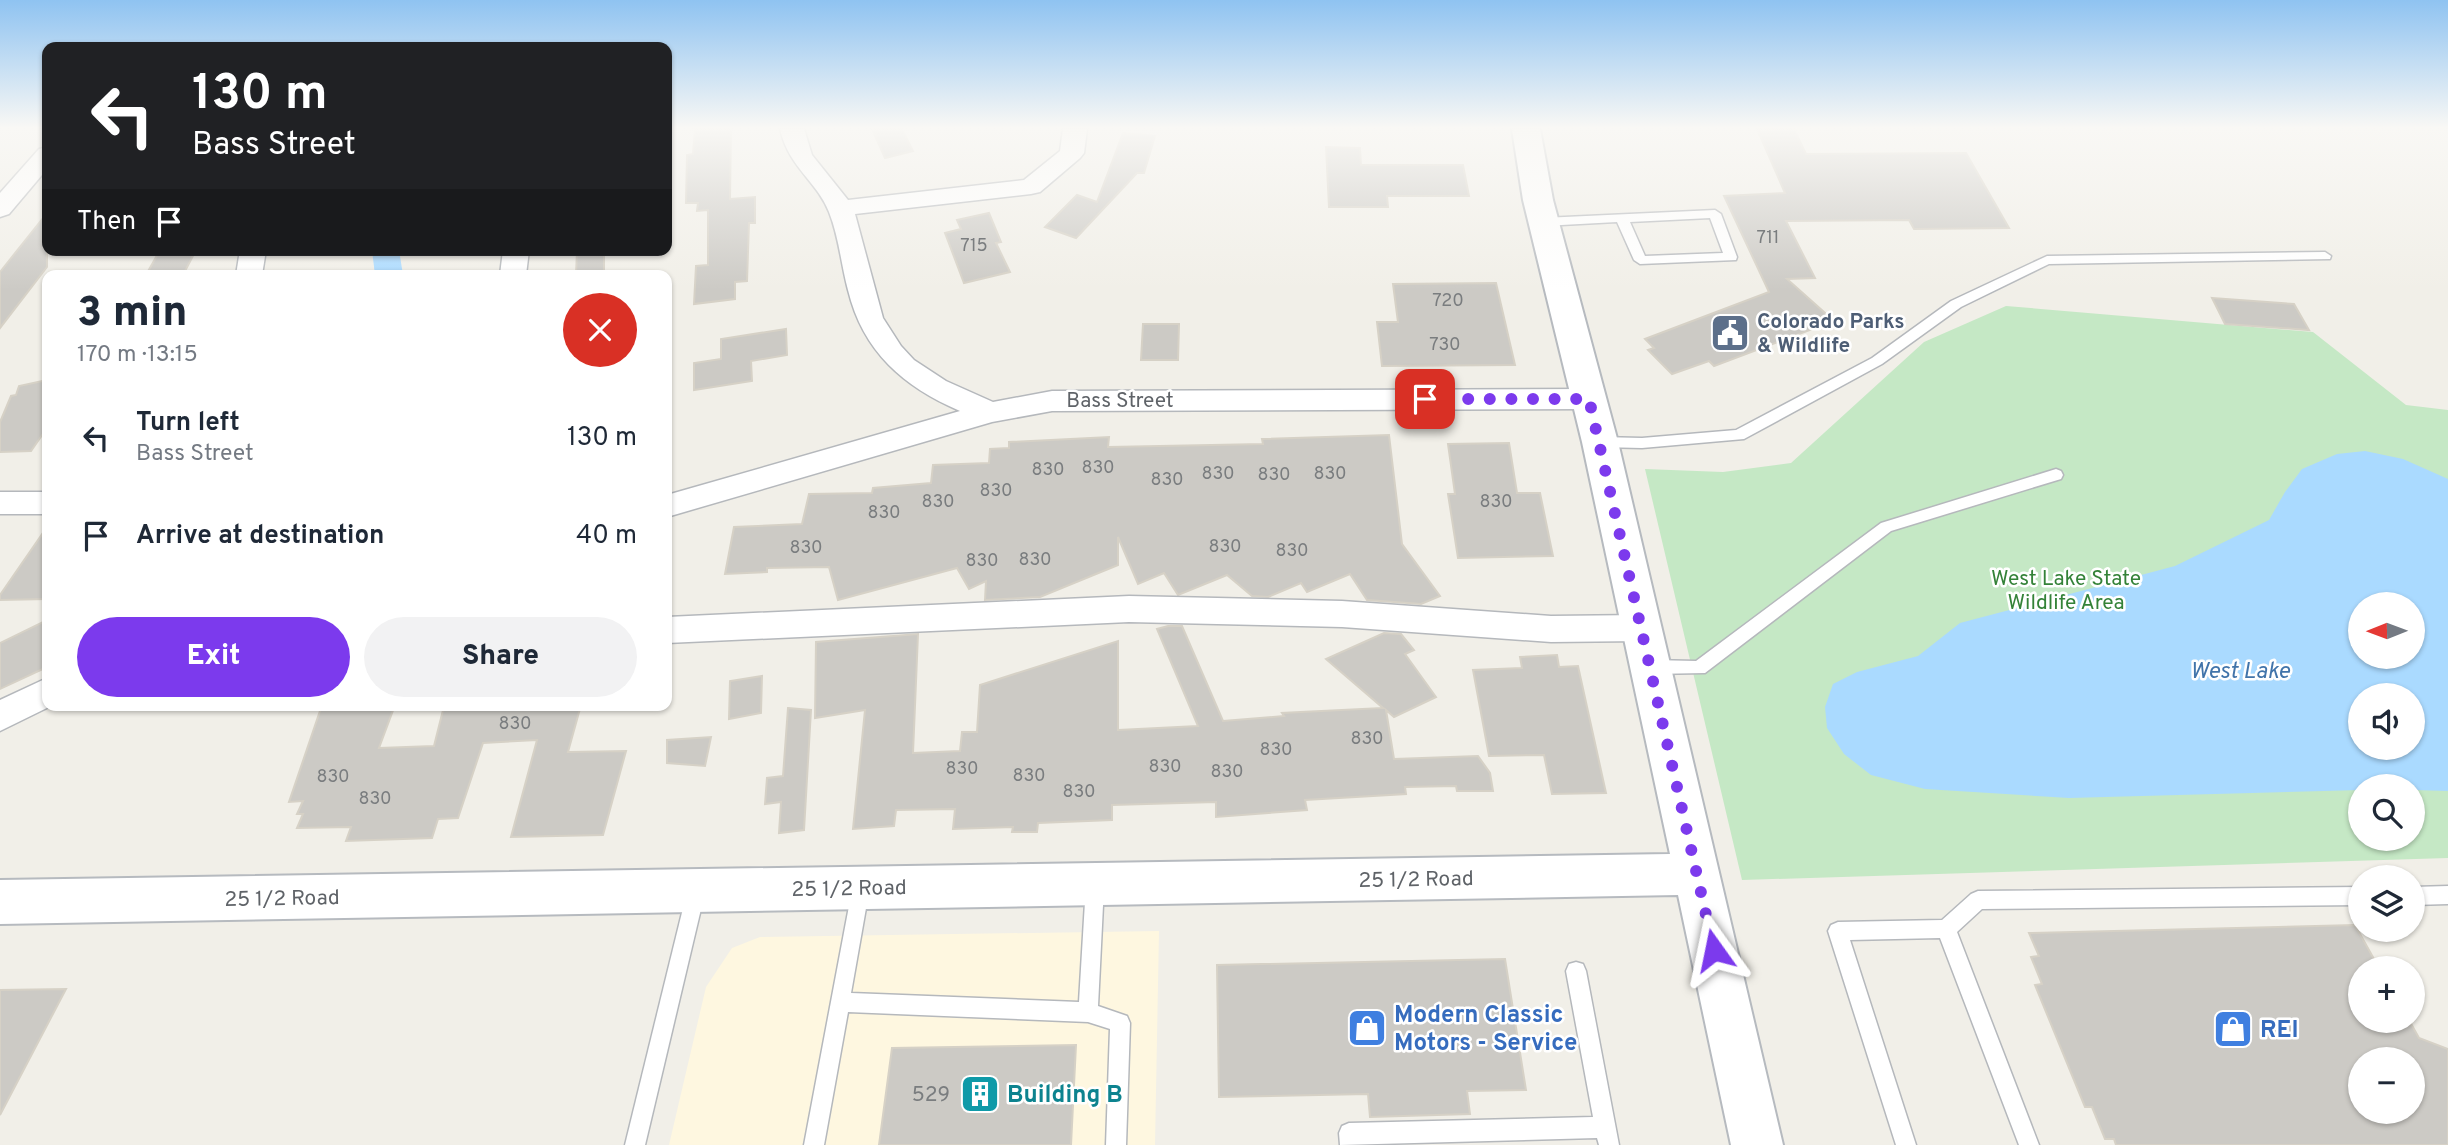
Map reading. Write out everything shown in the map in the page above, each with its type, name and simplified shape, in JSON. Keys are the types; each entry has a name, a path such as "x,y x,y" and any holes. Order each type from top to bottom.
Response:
{"street":[{"path":"0,209 23,182"},
{"path":"819,182 841,208 870,318 895,360 944,394 992,412"},
{"path":"841,208 1031,187 1037,182"},
{"path":"1536,182 1543,222 1600,443 1757,1145"},
{"name":"Bass Street","path":"672,505 992,412 1052,401 1589,399"},
{"path":"0,503 42,503"},
{"path":"672,629 1129,609 1342,614 1551,629 1642,628"},
{"path":"0,716 42,695"},
{"name":"25 1/2 Road","path":"0,902 1698,874"}],"lane":[{"path":"1543,222 1715,214 1731,257 1640,260 1622,219"},
{"path":"1600,443 1642,443 1739,435 1877,361 1956,304 2047,260 2325,256"},
{"path":"1651,667 1699,668 1885,527 2056,475"},
{"path":"1088,1012 1095,884"},
{"path":"814,1145 860,888"},
{"path":"635,1145 696,891"},
{"path":"2425,896 2448,895"},
{"path":"1906,1145 1838,931 1946,929 1978,900 2348,896"},
{"path":"1946,929 2029,1145"},
{"path":"1350,1145 1349,1133 1607,1136 1576,971"},
{"path":"840,1002 1088,1012 1120,1023 1116,1145"}],"shaded area":[{"path":"1159,931 1155,1145 669,1145 706,987 732,948 760,937"}],"green space":[{"name":"West Lake State Wildlife Area","path":"2006,306 2313,332 2406,405 2448,410 2448,858 1742,880 1645,469 1723,472 1791,463 1924,342"}],"water":[{"name":"West Lake","path":"2365,451 2403,459 2448,479 2448,791 2425,790 2425,774 2348,774 2348,790 2069,798 1925,789 1871,775 1844,754 1827,728 1825,707 1833,684 1857,672 1918,656 1960,623 2175,566 2269,520 2302,469 2337,454"}],"building":[{"path":"686,182 730,182 730,199 755,197 755,223 749,223 747,281 735,282 735,299 694,304 696,266 708,265 708,210 697,211 698,203 686,203"},
{"path":"1104,182 1128,182 1076,238 1045,227 1077,195 1097,202"},
{"path":"1328,182 1466,182 1469,196 1387,196 1388,207 1329,207"},
{"path":"1780,182 1983,182 2009,228 1914,229 1909,220 1786,221 1815,278 1787,279 1834,321 1714,366 1709,361 1672,374 1648,350 1654,348 1645,339 1769,292 1724,196 1785,193"},
{"path":"989,213 1001,242 996,243 1010,272 964,283 945,233 961,229 957,220"},
{"path":"42,219 42,256 47,256 47,267 42,270 0,328 0,272"},
{"path":"157,256 193,256 186,270 149,270"},
{"path":"577,256 604,256 604,270 576,270"},
{"path":"1496,283 1515,365 1382,366 1377,322 1398,322 1393,284"},
{"path":"2212,298 2294,304 2309,330 2225,324"},
{"path":"1143,324 1179,324 1178,360 1141,360"},
{"path":"786,329 787,355 751,361 752,381 694,390 694,363 721,359 721,339"},
{"path":"42,381 42,435 31,451 0,452 0,422 11,396 16,395 19,386"},
{"path":"1389,435 1402,544 1440,596 1421,604 1367,600 1350,574 1307,592 1301,583 1268,597 1252,596 1227,575 1178,595 1164,573 1138,584 1118,537 1118,565 1040,597 985,600 986,581 969,589 957,568 838,600 829,567 767,568 767,572 725,574 734,527 802,524 809,494 872,493 873,488 931,483 933,465 989,463 990,449 1009,448 1009,442 1109,437 1108,447 1263,444 1262,439"},
{"path":"1509,443 1517,493 1540,493 1553,556 1458,558 1448,494 1455,494 1448,444"},
{"path":"42,534 42,599 0,600 0,595"},
{"path":"42,622 42,669 0,689 0,643"},
{"path":"1182,626 1223,721 1284,716 1282,713 1383,708 1326,659 1384,633 1401,634 1414,650 1405,654 1436,697 1394,717 1386,710 1394,759 1478,756 1490,773 1493,791 1457,791 1456,786 1405,787 1406,794 1305,800 1307,810 1216,817 1216,802 1112,805 1112,820 1038,823 1037,832 1012,832 1013,827 953,829 955,809 896,810 894,826 853,829 865,710 815,718 816,642 918,634 913,753 960,751 962,732 977,732 980,685 1118,641 1118,730 1198,726 1157,629"},
{"path":"1557,655 1559,667 1578,666 1606,793 1552,794 1544,755 1489,756 1473,670 1522,668 1520,657"},
{"path":"762,676 761,713 729,719 730,681"},
{"path":"788,708 811,710 804,830 779,833 781,802 765,804 767,778 783,776"},
{"path":"320,711 393,711 379,748 434,746 443,711 579,711 568,752 626,751 603,835 511,837 537,740 483,743 458,818 438,819 432,838 346,841 351,827 297,828 303,814 297,814 303,801 289,802"},
{"path":"711,737 705,766 667,763 667,740"},
{"name":"REI","path":"2348,925 2348,942 2364,942 2372,956 2348,956 2348,1033 2416,1033 2419,1038 2448,1049 2448,1145 2116,1145 2114,1139 2105,1139 2092,1107 2085,1107 2035,985 2042,984 2031,957 2039,956 2029,933"},
{"name":"Modern Classic Motors - Service","path":"1505,959 1526,1090 1467,1091 1470,1114 1370,1117 1368,1094 1219,1097 1217,965"},
{"path":"66,989 0,1115 0,990"},
{"name":"Building B","path":"1076,1045 1071,1145 879,1145 892,1048"}],"waterway":[{"path":"386,256 388,270"}],"place":[{"name":"Colorado Parks & Wildlife","path":"1730,333"},
{"name":"Modern Classic Motors - Service","path":"1367,1028"},
{"name":"REI","path":"2233,1029"},
{"name":"Building B","path":"980,1094"}],"route":[{"path":"1425,399 1589,399 1714,950"}]}
